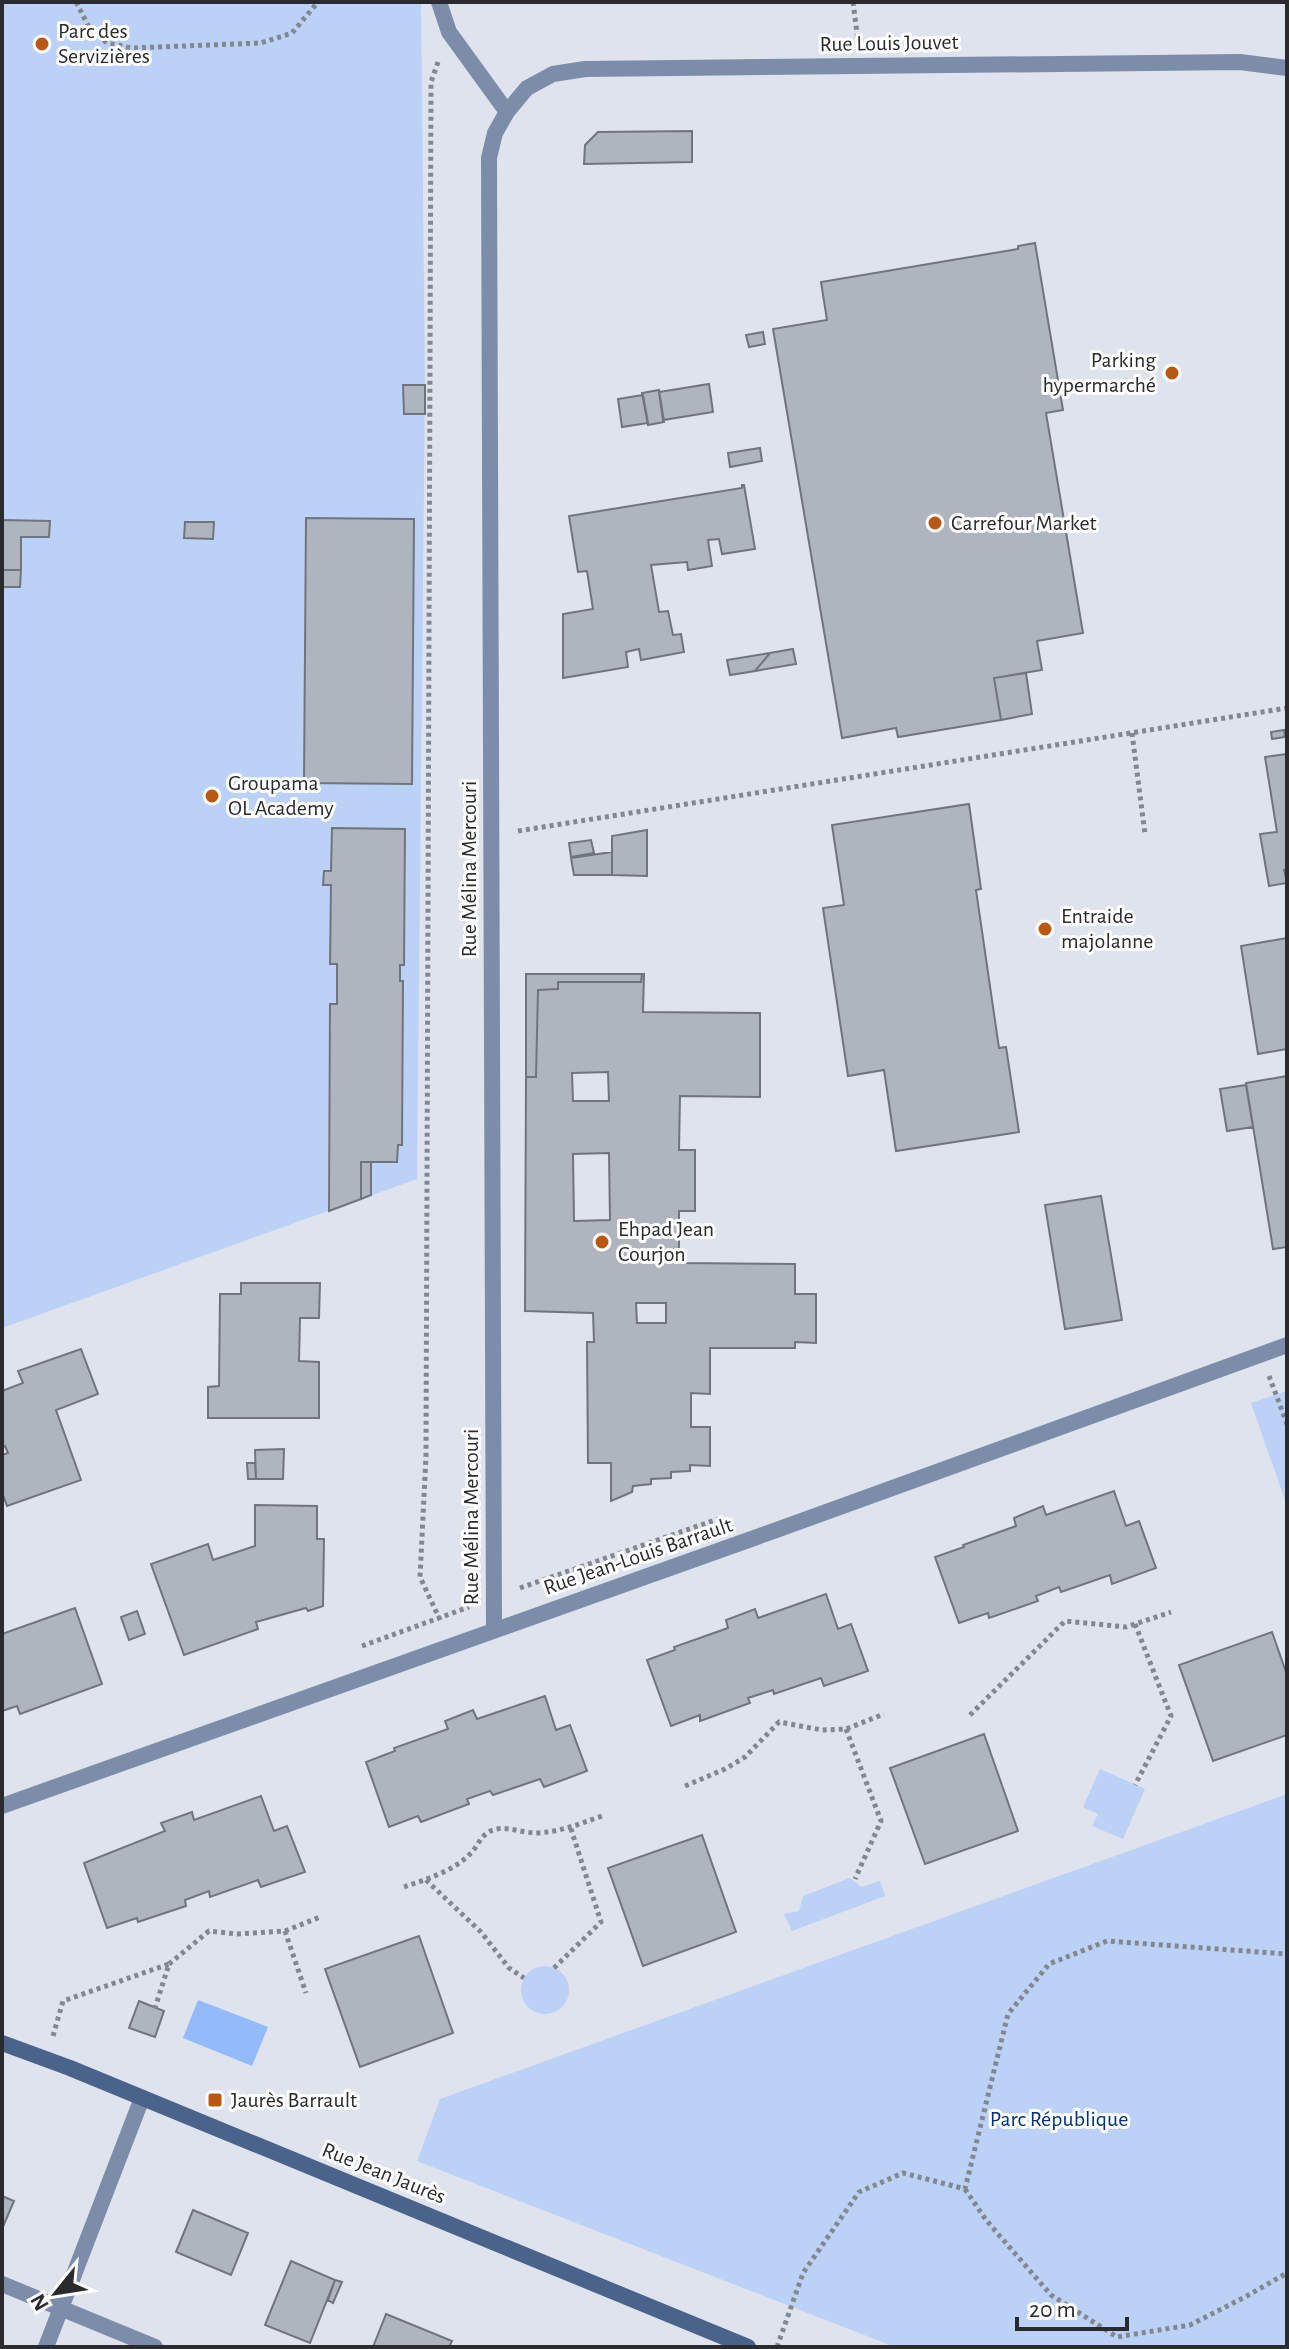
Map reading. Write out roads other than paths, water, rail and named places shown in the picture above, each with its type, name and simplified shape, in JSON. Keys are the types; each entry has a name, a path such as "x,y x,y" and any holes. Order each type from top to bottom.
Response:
{"main road":[{"name":"Rue Jean Jaurès","path":"2,2043 748,2347"}],"street":[{"path":"439,2 449,32 507,112"},
{"name":"Rue Louis Jouvet","path":"507,112 527,88 553,74 585,69 1240,62 1287,68"},
{"name":"Rue Mélina Mercouri","path":"494,1630 489,158 495,133 507,112"},
{"name":"Rue Jean-Louis Barrault","path":"2,1806 697,1560 1287,1345"},
{"path":"46,2347 142,2098"},
{"path":"2,2284 155,2347"}],"water":[{"path":"198,2000 268,2027 252,2066 183,2038"}],"place":[{"name":"Parc des Servizières","path":"42,44"},
{"name":"Parking hypermarché","path":"1172,373"},
{"name":"Carrefour Market","path":"935,523"},
{"name":"Groupama OL Academy","path":"212,796"},
{"name":"Entraide majolanne","path":"1045,929"},
{"name":"Ehpad Jean Courjon","path":"602,1242"},
{"name":"Jaurès Barrault","path":"215,2100"}],"park label":[{"name":"Parc République","path":"1059,2119"}]}
